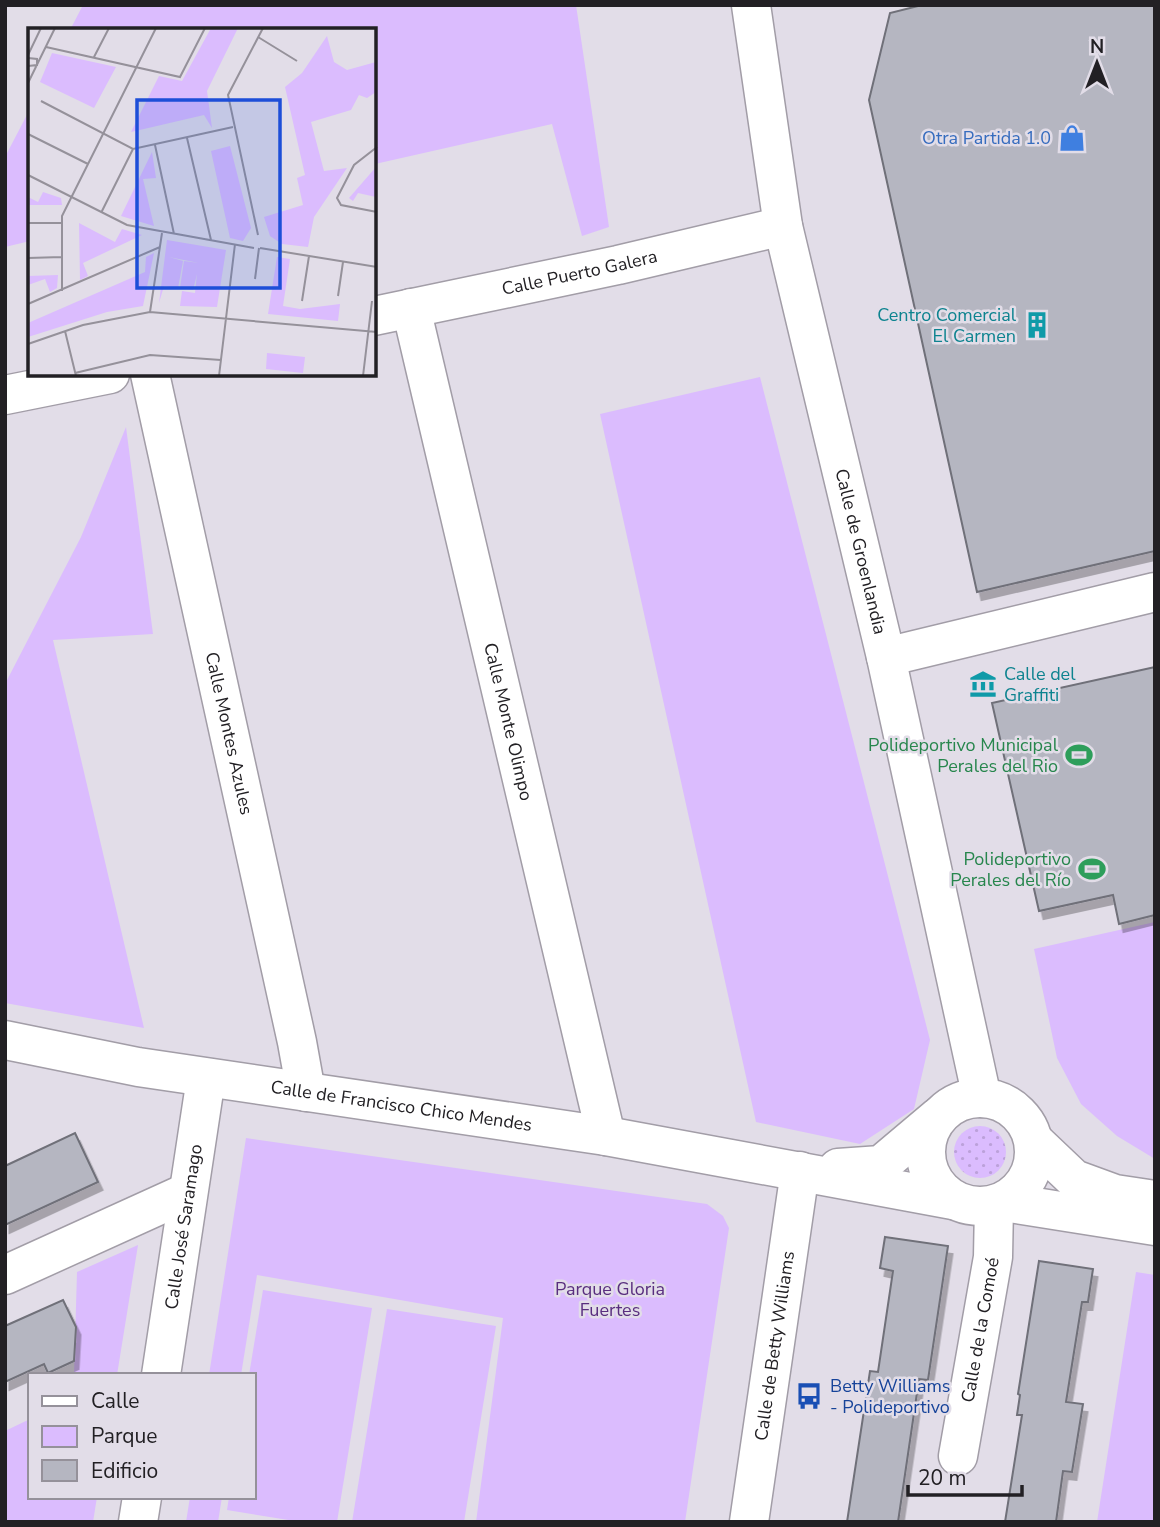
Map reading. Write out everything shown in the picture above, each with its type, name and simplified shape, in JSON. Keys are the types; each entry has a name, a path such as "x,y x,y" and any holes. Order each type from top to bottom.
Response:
{"street":[{"name":"Calle de Groenlandia","path":"751,5 783,226 886,657 982,1098"},
{"name":"Calle Puerto Galera","path":"376,316 618,265 783,226"},
{"name":"Calle Monte Olimpo","path":"411,308 606,1136"},
{"path":"5,395 100,376"},
{"name":"Calle Montes Azules","path":"150,376 306,1092"},
{"path":"886,657 1155,592"},
{"name":"Calle de Francisco Chico Mendes","path":"5,1040 206,1078 606,1136 953,1200"},
{"name":"Calle José Saramago","path":"161,1373 206,1078"},
{"path":"999,1203 1018,1191 1029,1177 1035,1159 1034,1141 1027,1124 1015,1111 1000,1102 982,1098 966,1100 952,1106 939,1117 926,1146 932,1176 953,1200 968,1205 999,1203 1155,1226"},
{"name":"Calle de Francisco Chico Mendes","path":"800,1171 881,1165 939,1117"},
{"path":"1034,1141 1074,1179 1115,1194 1155,1200"},
{"name":"Calle de Betty Williams","path":"749,1522 800,1171"},
{"path":"5,1275 188,1192"},
{"name":"Calle de la Comoé","path":"958,1456 993,1257 999,1203"},
{"path":"138,1522 142,1499"}],"green space":[{"path":"83,5 576,5 609,227 582,236 552,124 376,164 376,28 71,28"},
{"path":"28,113 28,241 5,247 5,157"},
{"path":"760,377 930,1040 914,1109 860,1144 756,1122 600,414"},
{"path":"126,427 153,634 53,640 144,1028 5,1003 5,684 81,537"},
{"path":"1155,922 1155,1159 1117,1136 1081,1104 1057,1058 1034,949"},
{"path":"980,1126 990,1128 998,1134 1004,1142 1004,1162 998,1170 990,1176 980,1178 970,1176 962,1170 956,1162 954,1152 956,1142 962,1134 970,1128"},
{"name":"Parque Gloria Fuertes","path":"246,1138 707,1204 723,1216 729,1228 685,1522 476,1522 503,1318 257,1275 241,1373 209,1373"},
{"path":"138,1245 117,1373 74,1373 77,1272"},
{"path":"1136,1272 1155,1275 1155,1522 1097,1522"},
{"path":"263,1290 372,1308 337,1522 301,1522 227,1510 229,1499 256,1499 256,1373 249,1373"},
{"path":"387,1309 496,1326 464,1522 352,1522"},
{"path":"28,1420 28,1499 97,1499 93,1522 5,1522 5,1431"},
{"path":"190,1499 222,1499 218,1522 186,1522"}],"building":[{"name":"Centro Comercial El Carmen","path":"922,5 1155,5 1155,551 977,592 869,100 890,13"},
{"name":"Polideportivo Municipal Perales del Rio","path":"1155,667 1155,915 1119,924 1113,895 1039,911 992,703"},
{"path":"75,1133 98,1182 5,1225 5,1166"},
{"path":"885,1237 948,1246 928,1380 919,1379 898,1522 847,1522 870,1371 878,1372 893,1271 880,1268"},
{"path":"1039,1261 1093,1269 1088,1302 1082,1302 1066,1402 1083,1404 1072,1472 1063,1471 1056,1522 1005,1522 1022,1415 1017,1415 1018,1394"},
{"path":"63,1300 76,1327 74,1361 48,1373 44,1364 5,1382 5,1326"}],"place":[{"name":"Otra Partida 1.0","path":"1072,138"},
{"name":"Centro Comercial El Carmen","path":"1037,325"},
{"name":"Calle del Graffiti","path":"983,684"},
{"name":"Polideportivo Municipal Perales del Rio","path":"1079,755"},
{"name":"Polideportivo Perales del Río","path":"1092,869"},
{"name":"Betty Williams - Polideportivo","path":"809,1396"}]}
